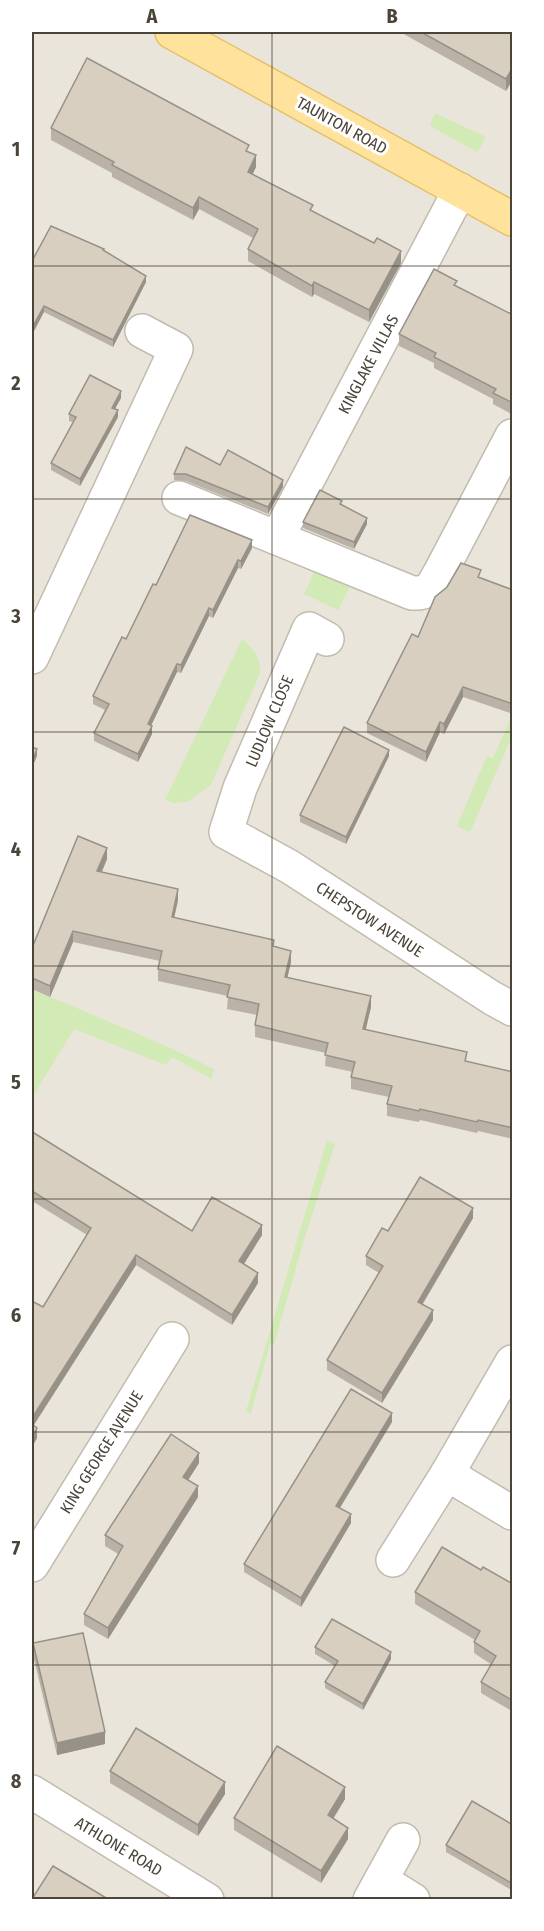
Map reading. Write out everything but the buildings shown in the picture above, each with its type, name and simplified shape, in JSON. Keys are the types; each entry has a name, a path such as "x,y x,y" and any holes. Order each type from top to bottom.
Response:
{"main road":[{"name":"TAUNTON ROAD","path":"172,32 513,219"}],"street":[{"name":"KINGLAKE VILLAS","path":"277,538 460,190"},
{"path":"32,657 176,349 142,332"},
{"path":"179,498 412,593 423,594 430,590 441,571 513,436"},
{"name":"LUDLOW CLOSE","path":"226,832 244,778 309,629 327,639"},
{"name":"CHEPSTOW AVENUE","path":"226,832 290,867 492,998 513,1009"},
{"name":"KING GEORGE AVENUE","path":"32,1565 172,1339"},
{"path":"393,1560 513,1362"},
{"path":"447,1474 513,1514"},
{"name":"ATHLONE ROAD","path":"32,1792 207,1899"},
{"path":"403,1840 376,1890 413,1899"}],"shaded area":[{"path":"32,32 512,32 512,1899 32,1899"}],"green space":[{"path":"435,113 486,137 477,152 430,126"},
{"path":"318,563 354,579 338,610 304,594"},
{"path":"242,639 256,654 260,673 211,785 187,802 174,803 165,800"},
{"path":"512,715 512,736 470,832 457,826 487,756 493,758"},
{"path":"32,989 214,1069 212,1079 172,1057 166,1065 74,1029 32,1098"},
{"path":"327,1140 335,1144 274,1345 270,1343 251,1414 246,1411"}]}
